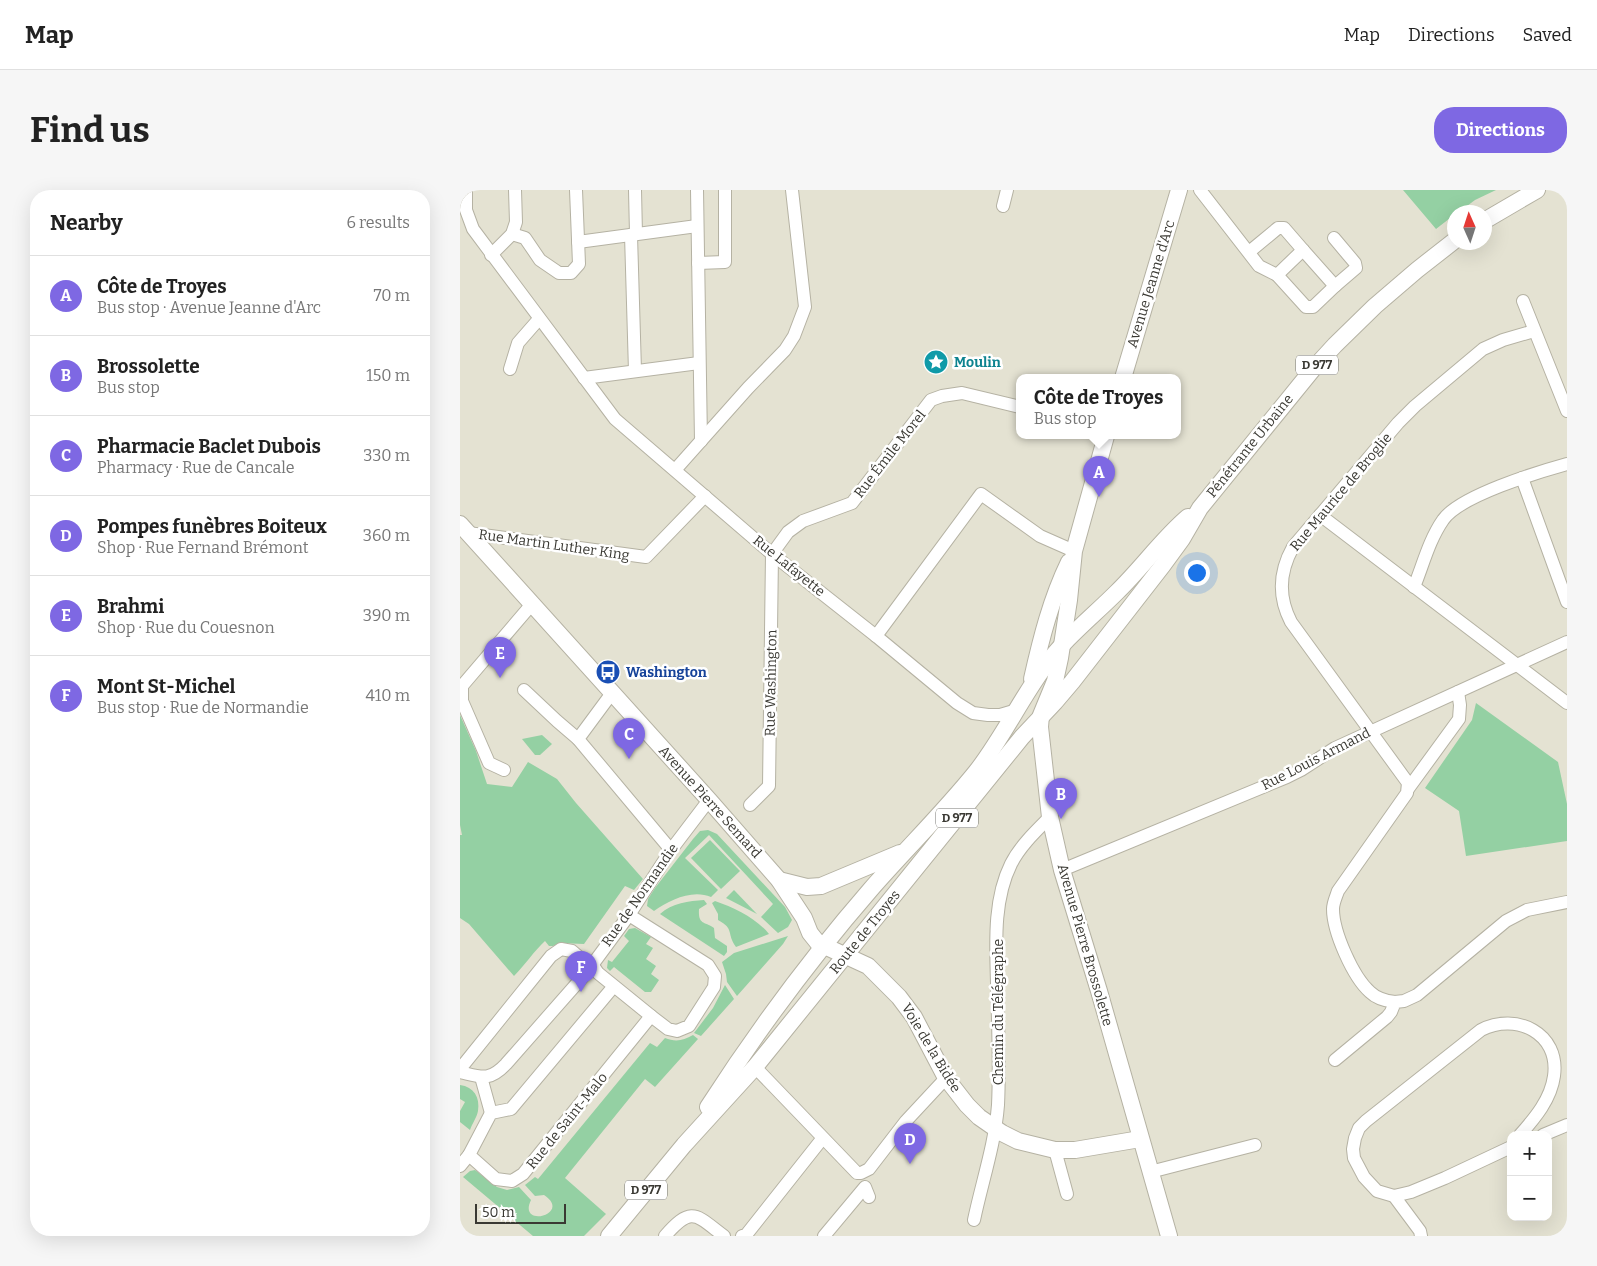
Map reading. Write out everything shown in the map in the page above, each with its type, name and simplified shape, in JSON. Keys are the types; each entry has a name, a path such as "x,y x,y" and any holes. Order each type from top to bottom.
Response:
{"main road":[{"name":"Avenue Jeanne d'Arc","path":"1124,374 1179,190"},
{"path":"1492,216 1537,190"},
{"name":"Pénétrante Urbaine","path":"1200,508 1312,369 1375,306 1447,246"},
{"path":"1030,687 1040,642 1058,585 1074,551 1105,439"},
{"name":"D 977","path":"824,947 864,897 977,771 1030,687 1062,645 1136,572 1184,520 1200,508"},
{"name":"D 977","path":"1041,715 1072,682 1163,565 1182,539 1200,508"},
{"name":"Avenue Pierre Semard","path":"464,529 709,800 778,880 804,918 810,933 818,944 845,956"},
{"path":"1041,715 1054,680 1062,645 1074,551"},
{"path":"1069,600 1082,609 1094,614"},
{"name":"Avenue Pierre Brossolette","path":"1041,715 1050,818 1062,870 1099,991 1169,1236"},
{"name":"Route de Troyes","path":"609,1236 684,1145 755,1067 1041,715"},
{"path":"804,918 808,900 814,892 827,884 905,852"},
{"path":"778,880 807,887 827,884 854,888 864,897 870,908 868,966"},
{"name":"Route de Troyes","path":"684,1145 741,1056 824,947"},
{"name":"Voie de la Bidée","path":"845,956 868,966 908,1007 946,1078 967,1105 996,1129 1018,1141 1054,1150 1075,1150 1140,1139"}],"street":[{"name":"Rue Lafayette","path":"466,190 466,210 473,229 615,419 772,554 957,703 968,710 988,715 1000,715 1017,710"},
{"path":"491,255 512,234 516,222 515,190"},
{"path":"512,234 525,238 540,260 559,273 571,273 579,264 576,190"},
{"path":"635,190 633,234 635,371"},
{"path":"696,190 701,441"},
{"path":"698,263 725,262 725,190"},
{"path":"675,470 748,388 785,350 794,336 805,307 792,190"},
{"path":"1003,206 1007,190"},
{"path":"1200,190 1259,266 1277,275 1306,307 1313,307 1356,268 1355,263 1334,238"},
{"path":"578,242 697,226"},
{"path":"1248,252 1278,228 1284,228 1335,286"},
{"path":"1277,275 1303,250"},
{"path":"1523,302 1567,411"},
{"path":"510,369 518,343 539,319"},
{"name":"Rue Maurice de Broglie","path":"1408,789 1405,778 1291,622 1283,602 1282,581 1289,556 1294,547 1398,423 1430,393 1483,349 1503,340 1534,331"},
{"path":"584,378 700,363"},
{"name":"Rue Émile Morel","path":"772,554 788,532 803,521 852,503 931,400 962,392 1016,406"},
{"path":"1414,587 1435,533 1448,513 1468,500 1522,478 1567,464"},
{"path":"1522,478 1567,602"},
{"path":"876,636 981,494 1040,536 1074,551"},
{"name":"Rue Martin Luther King","path":"464,529 646,557 705,496"},
{"path":"1320,515 1567,703"},
{"name":"Rue Washington","path":"750,805 769,786 772,554"},
{"path":"504,770 489,763 462,701 462,686 532,604"},
{"name":"Rue Louis Armand","path":"1062,870 1287,777 1335,748 1567,642"},
{"path":"524,690 578,739 671,850"},
{"path":"1458,692 1459,719 1338,891 1333,911 1339,936 1349,963 1355,974 1371,993 1386,1001 1404,1001 1417,995 1512,918 1536,908 1567,902"},
{"path":"578,739 612,693"},
{"name":"Rue de Normandie","path":"481,1077 496,1074 581,978 629,915 671,850 709,800"},
{"name":"Chemin du Télégraphe","path":"974,1220 996,1129 999,1074 996,963 998,916 1003,890 1012,864 1031,836 1050,818"},
{"path":"460,1166 469,1155 491,1113 481,1077 460,1070 551,956 561,949 572,950 579,957 592,964 598,973 668,1030 677,1031 689,1026 714,987 715,976 708,966 629,915"},
{"path":"491,1113 511,1109 614,986"},
{"path":"1335,1060 1386,1017 1391,1012 1395,1002"},
{"name":"Rue de Saint-Malo","path":"469,1155 496,1178 512,1180 524,1174 651,1016"},
{"path":"1507,1148 1475,1165 1445,1178 1411,1192 1394,1196 1377,1191 1358,1168 1353,1149 1359,1128 1398,1094 1481,1030 1491,1025 1503,1023 1514,1023 1537,1032 1546,1041 1552,1052 1554,1062 1551,1089 1532,1122 1524,1131"},
{"path":"755,1067 853,1171 860,1173 869,1169 906,1121 946,1078"},
{"path":"1552,1131 1567,1125"},
{"path":"742,1236 746,1235 822,1139"},
{"path":"1150,1172 1256,1145"},
{"path":"1054,1150 1067,1194"},
{"path":"824,1236 867,1192 860,1173"},
{"path":"1394,1196 1420,1231 1421,1236"},
{"path":"665,1236 678,1221 688,1216 697,1216 724,1236"}],"green space":[{"path":"1403,190 1496,190 1468,205 1447,205 1447,220 1436,229"},
{"path":"1476,703 1558,762 1567,804 1567,841 1466,856 1459,811 1425,788 1472,720"},
{"path":"460,715 476,751 487,784 512,787 528,762 557,779 643,879 634,890 625,886 584,944 560,943 549,946 545,941 514,976 469,924 460,918 460,835 462,835 460,825"},
{"path":"542,735 552,744 540,755 535,755 522,739"},
{"path":"708,830 717,834 785,907 792,920 788,927 778,933 761,917 773,904 709,835 685,858 718,890 711,897 696,894 681,897 654,911 647,906 648,899 655,888 693,839 700,831"},
{"path":"710,840 740,871 721,889 691,858"},
{"path":"734,890 757,914 726,898"},
{"path":"704,900 707,904 699,909 700,918 702,922 714,928 715,938 727,946 727,952 724,956 660,914 675,905"},
{"path":"715,901 745,914 769,934 736,947 727,926 718,920 718,914 712,903"},
{"path":"635,928 651,937 646,944 653,948 646,959 656,966 651,974 659,980 651,992 645,992 614,967 610,971 607,968 608,960 612,962 629,941 624,936 629,929"},
{"path":"788,936 737,996 727,982 722,962 734,953"},
{"path":"725,985 734,999 701,1036 694,1033 713,1008"},
{"path":"693,1035 698,1039 655,1087 645,1079 565,1178 606,1214 584,1236 533,1236 463,1177 470,1171 475,1170 497,1187 507,1190 519,1187 531,1200 529,1209 531,1214 543,1216 549,1213 552,1208 551,1202 544,1195 535,1196 525,1185 535,1177 538,1179 650,1043 657,1047 665,1038 679,1040"},
{"path":"460,1085 472,1090 478,1101 477,1113 470,1130 460,1122 460,1111 465,1102 460,1099"}],"place":[{"name":"Moulin","path":"936,362"},
{"name":"Côte de Troyes","path":"1099,497"},
{"name":"Washington","path":"608,672"},
{"name":"Brahmi","path":"500,678"},
{"name":"Pharmacie Baclet Dubois","path":"629,759"},
{"name":"Brossolette","path":"1061,819"},
{"name":"Mont St-Michel","path":"581,992"},
{"name":"Pompes funèbres Boiteux","path":"910,1164"}]}
